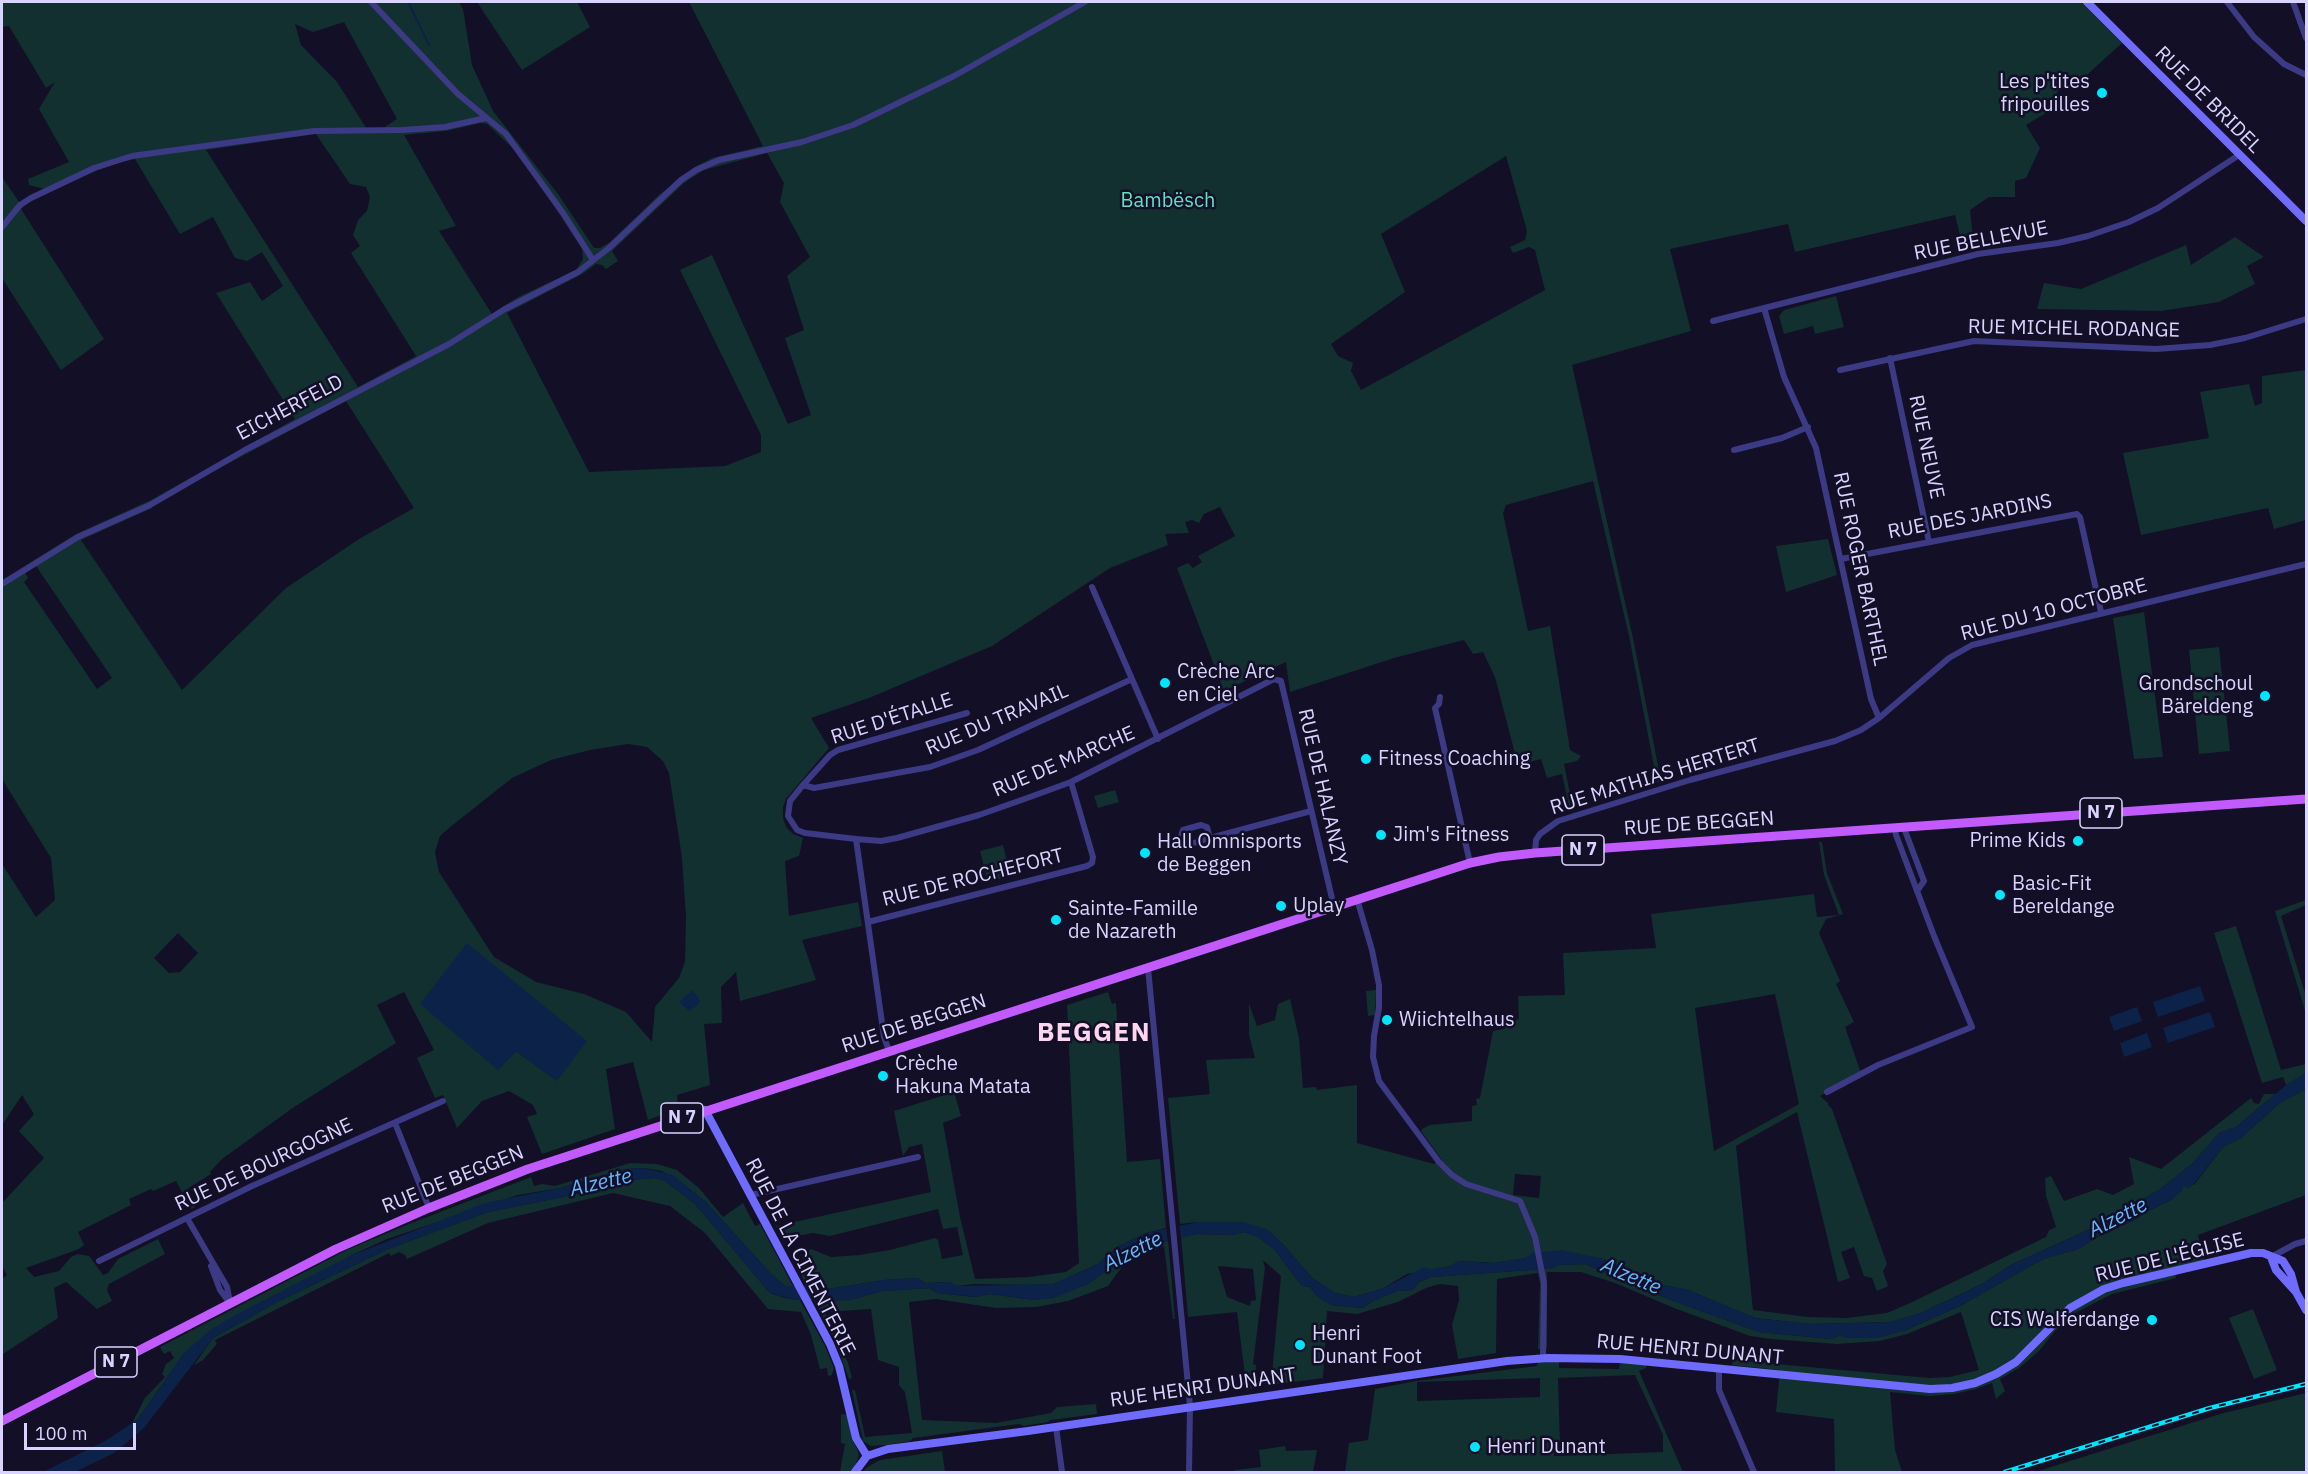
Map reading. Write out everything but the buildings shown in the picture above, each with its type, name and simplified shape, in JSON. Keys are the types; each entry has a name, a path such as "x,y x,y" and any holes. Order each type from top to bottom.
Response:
{"main road":[{"name":"RUE DE BRIDEL","path":"2087,2 2307,221"},
{"name":"N 7","path":"1895,829 2307,799"},
{"name":"RUE DE BEGGEN","path":"2,1420 336,1249 429,1208 528,1169 1470,863 1499,856 1535,853 1895,829"},
{"name":"RUE DE LA CIMENTERIE","path":"705,1110 813,1311 839,1366 856,1438 867,1456"},
{"name":"RUE DE L'ÉGLISE","path":"1889,1385 1930,1389 1952,1388 1975,1383 2016,1362 2070,1308 2104,1289 2251,1253 2263,1253 2271,1257"},
{"path":"2271,1257 2276,1270 2296,1292 2307,1310"},
{"name":"RUE HENRI DUNANT","path":"867,1456 888,1449 1056,1427 1495,1362 1543,1358 1620,1359 1889,1385"},
{"path":"855,1473 867,1456"}],"street":[{"path":"371,2 436,73 486,118 494,122 518,149 593,260"},
{"name":"EICHERFELD","path":"2,584 78,537 150,505 245,450 449,344 505,309 578,272 681,180 696,170 719,160 802,142 853,125 954,76 1085,2"},
{"path":"2227,2 2254,37 2284,64 2307,75"},
{"path":"2293,2 2307,38"},
{"path":"2,227 20,205 31,198 94,168 132,156 314,131 445,127 486,118"},
{"name":"RUE BELLEVUE","path":"1713,321 1978,254 2058,243 2088,236 2129,222 2158,207 2239,155"},
{"name":"RUE ROGER BARTHEL","path":"1764,308 1784,377 1816,448 1871,699 1880,718"},
{"name":"RUE MICHEL RODANGE","path":"1840,370 1974,341 2181,348 2245,338 2307,320"},
{"name":"RUE NEUVE","path":"1890,358 1929,542"},
{"path":"1734,450 1782,438 1808,427"},
{"name":"RUE DES JARDINS","path":"1841,559 2077,514 2080,517 2101,612"},
{"name":"RUE DU 10 OCTOBRE","path":"1802,750 1835,741 1861,730 1880,718 1960,650 1972,645 2307,564"},
{"path":"1092,587 1158,739"},
{"name":"RUE DU TRAVAIL","path":"803,785 814,788 930,767 978,750 1132,679"},
{"name":"RUE DE MARCHE","path":"856,839 881,841 937,828 1071,782 1274,679"},
{"name":"RUE DE HALANZY","path":"1274,679 1281,681 1334,907"},
{"path":"1440,697 1439,704 1435,708 1470,863"},
{"name":"RUE D'ÉTALLE","path":"803,785 830,755 838,750 968,713"},
{"name":"RUE MATHIAS HERTERT","path":"1535,853 1536,840 1540,834 1558,821 1690,780 1802,750"},
{"name":"RUE DE ROCHEFORT","path":"868,922 1092,863 1093,857 1071,782"},
{"path":"803,785 790,801 788,808 791,824 805,833 856,839 884,1037 888,1051"},
{"path":"1210,838 1207,827 1201,825 1183,830 1180,836 1182,841 1191,844 1311,811"},
{"path":"1827,1092 1878,1065 1972,1027 1917,891 1895,829"},
{"path":"1895,829 1924,881 1917,891"},
{"path":"1357,899 1372,950 1379,985 1379,1008 1373,1057 1379,1081 1439,1162 1466,1184 1520,1201 1535,1237 1544,1283 1543,1358"},
{"path":"1148,968 1190,1406 1189,1473"},
{"name":"RUE DE BOURGOGNE","path":"99,1261 252,1186 443,1101"},
{"path":"395,1123 429,1208"},
{"path":"751,1195 918,1157"},
{"path":"187,1218 227,1287 230,1302"},
{"name":"RUE DE L'ÉGLISE","path":"2271,1257 2295,1244 2307,1241"},
{"path":"1719,1368 1719,1390 1754,1473"},
{"path":"1056,1427 1062,1473"}],"green space":[{"name":"Bambësch","path":"2,2 459,2 463,9 472,65 493,111 558,194 594,248 600,248 610,242 660,194 695,167 712,158 763,146 689,2 2081,2 2122,43 2088,74 2057,92 2054,108 2026,125 2040,148 2026,178 2015,181 2015,197 1989,197 1970,210 1974,248 1964,251 1955,215 1795,252 1788,224 1670,249 1691,331 1572,365 1633,638 1661,781 1657,782 1629,636 1593,481 1506,505 1503,513 1528,631 1550,626 1570,750 1581,756 1577,761 1564,764 1573,809 1570,810 1562,774 1547,778 1541,759 1518,765 1495,677 1483,652 1473,654 1464,640 1394,658 1290,692 1286,662 1224,691 1177,568 1188,563 1193,568 1202,562 1198,556 1235,536 1220,507 1204,514 1199,523 1192,520 1185,522 1189,533 1165,534 1168,545 1110,568 992,646 869,698 811,718 829,748 786,799 783,807 786,827 793,834 803,838 799,856 785,861 789,916 858,902 862,926 802,940 816,980 740,1001 736,972 721,987 722,1023 704,1024 710,1085 677,1095 678,1109 648,1120 633,1062 606,1069 615,1129 542,1154 527,1117 537,1114 533,1105 509,1091 482,1101 457,1128 443,1095 435,1098 417,1058 434,1050 404,992 377,1005 396,1043 294,1107 222,1159 210,1172 211,1174 187,1189 195,1207 191,1209 176,1181 153,1191 151,1189 129,1199 131,1205 78,1232 84,1245 79,1249 26,1268 34,1277 59,1271 71,1257 78,1254 89,1256 103,1275 108,1273 118,1259 158,1239 165,1254 109,1284 107,1290 112,1301 97,1309 66,1282 54,1288 58,1318 3,1354 2,1279 7,1275 2,1267 2,1203 44,1158 19,1131 34,1114 22,1095 2,1125 2,864 36,917 55,900 51,858 2,779 2,580 76,534 151,500 295,419 216,293 250,282 262,301 283,286 262,252 247,261 235,258 213,217 180,234 135,159 96,171 32,200 21,209 104,339 61,370 2,278 2,177 19,202 45,189 29,185 28,179 69,162 39,109 55,82 46,88 9,26 2,27","holes":["344,22 397,119 380,130 368,131 337,82 301,45 295,24 313,32","480,123 487,124 517,152 582,249 583,259 576,270 518,297 492,314 439,231 456,226 404,135 446,131","316,134 350,184 366,187 370,197 367,211 358,220 353,235 360,246 351,253 416,356 358,387 206,150","767,153 784,183 780,202 810,257 787,276 804,330 785,338 811,415 788,424 712,255 680,270 761,435 761,452 725,466 589,472 507,313 584,273 596,264 606,269 618,261 612,251 684,183 704,170","1506,156 1527,231 1525,240 1510,247 1513,253 1529,247 1535,250 1545,290 1361,390 1351,371 1353,363 1338,356 1331,344 1405,292 1381,234","346,401 414,508 359,539 286,588 182,690 81,540 152,508 150,505","34,563 112,678 97,689 24,582 28,578 23,569","628,744 647,747 663,761 669,773 682,858 686,917 685,962 679,978 655,1007 652,1042 626,1012 584,994 536,982 494,957 439,872 435,852 440,836 512,778 551,760 590,750","178,933 198,953 180,972 169,973 154,958","467,943 557,1081 516,1051 498,1070"]},
{"path":"477,2 577,2 590,27 522,70"},
{"path":"2235,237 2264,257 2247,266 2255,284 2219,302 2161,311 2037,309 2044,283 2081,289 2186,245 2191,265"},
{"path":"1836,296 1844,327 1815,334 1813,326 1784,334 1779,316 1784,310"},
{"path":"2306,370 2306,520 2274,529 2268,508 2141,535 2123,453 2209,438 2200,392 2249,384 2255,406 2262,403 2262,376"},
{"path":"1828,539 1837,575 1786,592 1776,546"},
{"path":"2144,612 2163,757 2134,759 2113,618"},
{"path":"2219,647 2230,751 2199,754 2189,650"},
{"path":"1115,790 1119,802 1098,808 1094,796"},
{"path":"1819,842 1822,842 1827,873 1843,914 1826,919 1819,933 1840,981 1836,984 1854,1022 1845,1027 1861,1073 1820,1096 1832,1109 1887,1264 1883,1271 1888,1286 1877,1291 1872,1278 1864,1276 1854,1247 1841,1252 1850,1278 1838,1282 1797,1112 1736,1146 1753,1310 1808,1317 1846,1318 1887,1313 2046,1237 2049,1230 2056,1227 2046,1196 2045,1178 2051,1176 2064,1201 2097,1189 2113,1195 2134,1184 2129,1157 2161,1169 2251,1098 2254,1103 2259,1104 2264,1094 2275,1094 2236,1127 2219,1133 2192,1164 2159,1190 2092,1228 2009,1266 1982,1284 1921,1313 1891,1322 1809,1324 1755,1318 1688,1290 1657,1284 1604,1259 1533,1253 1526,1258 1495,1263 1459,1261 1451,1266 1407,1274 1382,1289 1354,1297 1335,1293 1312,1278 1283,1244 1266,1229 1197,1222 1180,1224 1168,1098 1210,1094 1206,1060 1255,1058 1249,1035 1249,1004 1257,1026 1275,1020 1278,1004 1290,999 1299,1038 1303,1088 1316,1087 1317,1090 1357,1085 1357,1143 1434,1164 1442,1160 1421,1131 1422,1129 1430,1125 1472,1121 1472,1106 1477,1105 1476,1099 1480,1098 1493,1031 1504,1029 1508,1024 1519,1019 1518,996 1565,995 1563,953 1656,948 1651,914 1814,894 1817,917 1839,915 1824,875","holes":["1775,994 1799,1104 1714,1151 1695,1008","1515,1174 1541,1176 1539,1198 1513,1195"]},
{"path":"1003,845 1011,876 988,882 980,851"},
{"path":"2306,900 2306,905 2281,916 2306,996 2306,1014 2275,911"},
{"path":"2236,926 2281,1070 2306,1064 2306,1073 2286,1085 2283,1077 2262,1083 2214,933"},
{"path":"1376,990 1375,1015 1368,1016 1366,991"},
{"path":"1108,992 1112,1004 1116,1003 1127,1162 1160,1159 1166,1228 1146,1233 1119,1246 1098,1264 1054,1284 957,1286 949,1282 925,1283 917,1278 884,1280 828,1289 806,1285 797,1267 805,1262 801,1255 811,1249 831,1257 859,1255 890,1250 935,1238 938,1240 942,1259 963,1255 957,1227 943,1229 938,1209 830,1236 813,1233 782,1239 776,1226 931,1192 922,1144 909,1147 903,1156 894,1111 954,1092 961,1116 943,1123 960,1217 975,1279 1029,1277 1066,1272 1079,1263 1067,1005"},
{"path":"2306,1089 2306,1195 2198,1235 2205,1264 2175,1272 2176,1278 2112,1294 2075,1313 2056,1330 2038,1352 2019,1368 2000,1379 2005,1391 1996,1399 1992,1383 1954,1394 1930,1396 1890,1392 1895,1450 1902,1472 1835,1472 1834,1419 1776,1412 1780,1370 1732,1365 1733,1360 1929,1378 1950,1377 1979,1370 1961,1312 1907,1334 1880,1341 1837,1344 1771,1339 1750,1336 1581,1272 1547,1272 1547,1348 1538,1349 1540,1284 1538,1273 1497,1279 1496,1353 1458,1359 1452,1325 1459,1300 1458,1286 1440,1284 1426,1288 1398,1302 1357,1314 1327,1311 1323,1378 1271,1385 1281,1276 1263,1260 1265,1268 1253,1364 1256,1365 1255,1387 1247,1391 1237,1312 1188,1317 1181,1236 1231,1235 1244,1232 1258,1237 1274,1249 1302,1286 1310,1287 1317,1296 1331,1305 1363,1308 1397,1291 1413,1290 1419,1282 1431,1277 1585,1264 1663,1297 1759,1332 1832,1339 1840,1335 1906,1330 1960,1306 2043,1259 2078,1249 2104,1233 2133,1221 2173,1199 2183,1185 2194,1185 2224,1146 2241,1138 2281,1102","holes":["1218,1266 1253,1269 1256,1300 1251,1301 1250,1306 1227,1297"]},
{"path":"630,1163 657,1164 677,1170 699,1188 723,1217 743,1203 755,1226 760,1224 793,1286 785,1286 770,1273 705,1201 662,1171 645,1168 625,1169 560,1188 518,1195 387,1239 350,1256 185,1352 138,1419 132,1423 145,1398 165,1377 162,1374 166,1364 174,1358 170,1351 164,1354 160,1347 347,1250 409,1224 531,1177 534,1186 542,1184 555,1186"},
{"path":"655,1178 665,1181 695,1204 770,1293 800,1300 825,1346 834,1368 832,1375 828,1376 827,1368 820,1369 811,1335 801,1312 768,1309 705,1233 670,1206 613,1193 488,1223 407,1259 399,1252 391,1256 389,1253 215,1340 217,1344 203,1360 194,1365 213,1338 277,1302 388,1249 488,1212 563,1197 626,1180"},
{"path":"1168,1240 1175,1319 1173,1319 1164,1246 1124,1264 1108,1286 1068,1301 1037,1307 996,1308 936,1299 909,1302 922,1420 996,1423 1051,1413 1057,1407 1096,1404 1097,1414 1024,1426 1019,1424 913,1438 910,1441 886,1445 871,1446 863,1441 852,1390 855,1390 865,1437 912,1433 905,1392 899,1385 899,1367 878,1360 871,1309 825,1312 848,1363 852,1378 849,1379 835,1341 815,1301 850,1300 882,1291 930,1288 936,1293 975,1297 990,1294 1035,1300 1086,1285 1120,1261"},
{"path":"2253,1309 2277,1370 2254,1379 2229,1318"},
{"path":"1559,1358 1559,1368 1619,1369 1620,1359 1647,1361 1646,1368 1639,1371 1683,1472 1345,1472 1349,1443 1368,1440 1375,1389 1416,1381 1537,1366 1539,1359","holes":["1635,1375 1663,1435 1663,1452 1554,1456 1554,1445 1560,1445 1558,1378","1540,1378 1540,1397 1417,1401 1417,1382"]},
{"path":"2306,1393 2306,1472 2035,1472 2220,1414"},
{"path":"841,1414 848,1415 852,1439 859,1456 852,1472 840,1472 845,1444 841,1443"},
{"path":"1285,1446 1286,1451 1317,1450 1313,1472 1235,1472 1235,1470 1261,1467 1259,1450"},
{"path":"942,1451 945,1472 863,1472 880,1460"}],"water":[{"path":"467,943 587,1041 557,1081 516,1051 498,1070 420,1004"},
{"path":"2200,986 2205,1001 2158,1017 2153,1002"},
{"path":"693,990 700,1001 689,1011 679,1002"},
{"path":"2137,1007 2142,1021 2114,1031 2109,1017"},
{"path":"2210,1012 2215,1027 2168,1043 2163,1028"},
{"path":"2147,1033 2152,1047 2124,1057 2120,1043"},
{"name":"Alzette","path":"2306,1073 2306,1089 2281,1102 2241,1138 2224,1146 2193,1185 2188,1188 2183,1186 2183,1190 2173,1199 2133,1221 2104,1233 2078,1249 2043,1259 1960,1306 1906,1330 1878,1338 1845,1338 1840,1335 1832,1339 1759,1332 1663,1297 1585,1264 1431,1277 1419,1282 1413,1290 1397,1291 1363,1308 1331,1305 1317,1296 1310,1287 1302,1286 1274,1249 1258,1237 1244,1232 1231,1235 1198,1234 1157,1243 1120,1261 1086,1285 1054,1298 1035,1300 990,1294 976,1297 936,1293 930,1288 882,1291 850,1300 795,1300 770,1293 695,1204 665,1181 655,1178 626,1180 563,1197 488,1212 388,1249 277,1302 213,1338 144,1428 114,1453 75,1472 43,1472 105,1441 138,1419 185,1352 210,1330 239,1313 350,1256 485,1203 560,1188 625,1169 645,1168 673,1175 705,1201 770,1273 785,1286 815,1285 828,1289 884,1280 917,1278 925,1283 949,1282 958,1286 1054,1284 1098,1264 1119,1246 1146,1233 1197,1222 1243,1222 1266,1229 1283,1244 1312,1278 1335,1293 1354,1297 1382,1289 1424,1267 1429,1269 1451,1266 1458,1261 1495,1263 1525,1258 1533,1253 1562,1250 1604,1259 1657,1284 1688,1290 1755,1318 1809,1324 1891,1322 1921,1313 1982,1284 2009,1266 2092,1228 2159,1190 2192,1164 2219,1133 2236,1127 2286,1085"}],"pier":[{"path":"1179,1221 1181,1239 1168,1243 1166,1225"}],"waterway":[{"path":"408,2 429,45"}],"railway":[{"path":"2005,1472 2210,1408 2306,1384"}],"place":[{"name":"Les p'tites fripouilles","path":"2102,93"},
{"name":"Crèche Arc en Ciel","path":"1165,683"},
{"name":"Grondschoul Bäreldeng","path":"2265,696"},
{"name":"Fitness Coaching","path":"1366,759"},
{"name":"Jim's Fitness","path":"1381,835"},
{"name":"Prime Kids","path":"2078,841"},
{"name":"Hall Omnisports de Beggen","path":"1145,853"},
{"name":"Basic-Fit Bereldange","path":"2000,895"},
{"name":"Uplay","path":"1281,906"},
{"name":"Sainte-Famille de Nazareth","path":"1056,920"},
{"name":"Wiichtelhaus","path":"1387,1020"},
{"name":"Crèche Hakuna Matata","path":"883,1076"},
{"name":"CIS Walferdange","path":"2152,1320"},
{"name":"Henri Dunant Foot","path":"1300,1345"},
{"name":"Henri Dunant","path":"1475,1447"}],"district":[{"name":"BEGGEN","path":"1094,1033"}]}
